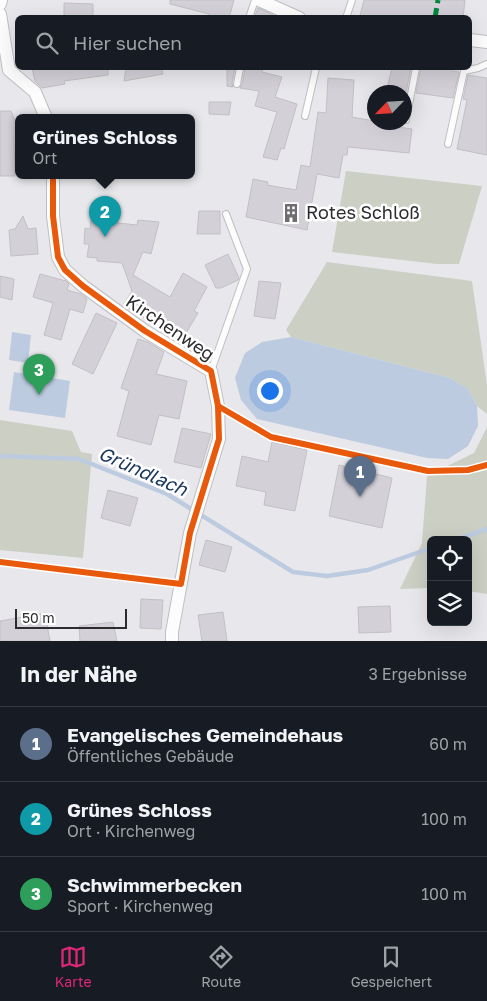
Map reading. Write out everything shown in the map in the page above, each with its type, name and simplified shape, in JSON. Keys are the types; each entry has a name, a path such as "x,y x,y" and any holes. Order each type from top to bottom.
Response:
{"street":[{"path":"0,4 1,0"},
{"path":"257,0 292,15"},
{"path":"0,14 9,70 36,92 44,114"},
{"path":"472,40 487,42"},
{"name":"Kirchenweg","path":"53,179 54,224 58,257 65,270 83,286 145,331 211,372 218,406 219,439 203,496 190,533 172,641"}],"lane":[{"path":"250,15 257,0"},
{"path":"347,15 352,0"},
{"path":"472,69 487,64"},
{"path":"237,84 240,70"},
{"path":"305,116 316,70"},
{"path":"412,89 416,70"},
{"path":"448,144 464,71 469,70"},
{"path":"211,372 247,269 226,214"}],"shaded area":[{"path":"346,171 482,186 459,264 437,264 332,252"},
{"path":"327,262 472,281 487,385 487,414 477,406 468,389 450,378 291,337 286,330"},
{"path":"0,420 72,431 81,452 92,454 83,558 0,550"},
{"path":"487,427 487,594 472,592 472,536 427,536 427,588 400,589 422,543 427,476 474,453"}],"water":[{"path":"12,332 31,335 28,363 9,360"},
{"path":"291,337 450,378 468,389 477,406 478,426 468,446 448,459 427,458 257,419 241,400 235,378 245,353 262,342"},
{"path":"14,372 70,381 65,418 9,410"}],"building":[{"path":"170,0 234,0 230,15 209,15 170,4"},
{"path":"364,0 465,0 463,15 360,15"},
{"path":"64,3 93,4 93,15 64,15"},
{"path":"258,8 273,15 255,15"},
{"path":"32,70 108,70 108,75 64,81 65,84 42,88 35,81"},
{"path":"126,70 162,70 163,74 124,81"},
{"path":"227,70 235,70 233,87 227,86"},
{"path":"245,70 262,70 262,72 282,77 275,97 297,104 284,149 281,148 277,160 263,157 277,112 255,106 259,91 240,88"},
{"path":"392,70 411,70 407,85 388,85"},
{"path":"421,70 452,70 459,72 453,98 416,93"},
{"path":"468,75 487,78 487,155 457,149 467,100 463,99"},
{"path":"328,78 354,80 352,117 367,120 367,130 412,130 409,153 348,147 347,155 343,155 339,178 317,174 307,230 246,217 253,179 268,182 267,185 296,190 301,165 310,167 318,112 326,113"},
{"path":"209,102 231,102 229,115 209,114"},
{"path":"0,111 11,111 15,121 15,176 0,176"},
{"path":"199,211 220,211 220,234 197,234"},
{"path":"23,216 28,229 36,228 38,254 11,256 9,230 15,229"},
{"path":"91,220 137,225 138,220 159,222 151,254 143,252 133,275 170,297 183,273 207,287 194,311 198,313 182,340 123,305 132,291 122,263 97,261 97,258 87,257 89,244 84,244 85,228 90,229"},
{"path":"228,254 239,278 221,288 216,288 205,265"},
{"path":"40,274 66,281 69,284 67,290 81,294 87,299 83,313 70,309 61,340 44,335 53,303 33,297"},
{"path":"0,276 14,279 12,300 0,297"},
{"path":"259,281 281,283 275,319 254,316"},
{"path":"96,313 117,323 93,374 72,364"},
{"path":"138,339 148,342 164,352 156,374 187,381 179,419 159,415 151,445 117,436 129,391 121,388"},
{"path":"182,428 211,434 201,468 174,462"},
{"path":"272,442 307,450 295,511 264,505 266,492 236,486 242,456 268,462"},
{"path":"339,465 392,478 382,528 329,516"},
{"path":"108,490 138,498 130,526 101,518"},
{"path":"206,540 232,547 225,572 199,565"},
{"path":"141,599 163,600 161,629 140,628"},
{"path":"390,606 391,632 359,633 358,607"},
{"path":"223,612 227,641 202,641 198,615"},
{"path":"45,613 50,641 0,641 0,621"},
{"path":"113,622 117,641 80,641 79,626"}],"waterway":[{"name":"Gründlach","path":"0,456 79,459 167,494 293,572 327,576 368,570 427,549"},
{"name":"Gründlach","path":"467,536 487,529"}],"marked path":[{"path":"436,15 438,0"}],"cycle path":[{"path":"0,562 181,584 190,533 219,439 218,406 211,371 145,331 83,286 65,270 58,257 53,216 53,179"},
{"path":"218,406 271,437 428,471 468,470 487,465"}],"place":[{"name":"Rotes Schloß","path":"291,213"},
{"name":"Grünes Schloss","path":"105,237"},
{"name":"Schwimmerbecken","path":"39,395"},
{"name":"Evangelisches Gemeindehaus","path":"360,497"}]}
